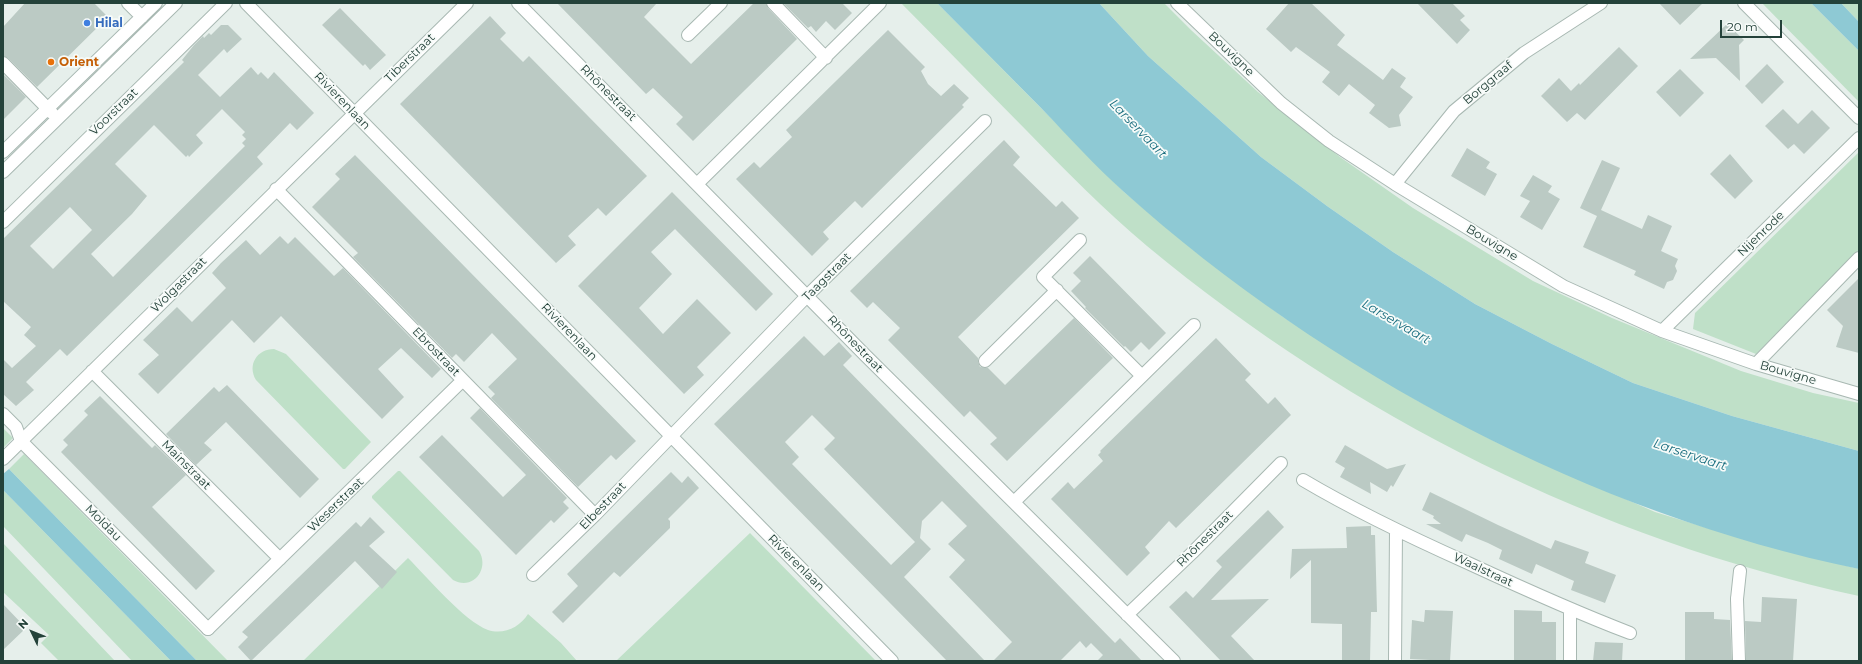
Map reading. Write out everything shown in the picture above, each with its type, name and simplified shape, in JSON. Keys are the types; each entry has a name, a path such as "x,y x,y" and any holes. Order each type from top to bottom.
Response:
{"street":[{"path":"128,3 142,17"},
{"path":"3,152 156,3"},
{"path":"3,172 176,3"},
{"name":"Voorstraat","path":"3,222 226,3"},
{"name":"Rivierenlaan","path":"246,3 892,661"},
{"name":"Tiberstraat","path":"354,113 467,3"},
{"name":"Rhônestraat","path":"518,3 1174,661"},
{"path":"688,35 721,3"},
{"path":"773,3 826,58"},
{"path":"697,184 880,3"},
{"name":"Bouvigne","path":"1177,3 1281,103 1329,141 1395,184 1563,286 1662,330 1756,364 1859,394"},
{"name":"Borggraaf","path":"1395,184 1454,111 1524,53 1601,3"},
{"path":"1744,3 1859,118"},
{"path":"3,64 58,118"},
{"name":"Wolgastraat","path":"4,459 354,113"},
{"name":"Taagstraat","path":"670,436 745,362 808,295 985,121"},
{"name":"Nijenrode","path":"1662,330 1859,138"},
{"name":"Ebrostraat","path":"276,189 595,515"},
{"path":"1080,240 1043,277 1142,376"},
{"path":"1756,364 1859,258"},
{"path":"985,361 1057,290"},
{"path":"1014,502 1194,326"},
{"name":"Mainstraat","path":"92,371 280,559"},
{"name":"Weserstraat","path":"208,629 463,380"},
{"name":"Moldau","path":"3,414 16,427 22,441 208,629"},
{"name":"Elbestraat","path":"533,575 595,515 670,436"},
{"name":"Rhônestraat","path":"1127,614 1192,553 1282,463"},
{"name":"Waalstraat","path":"1303,480 1338,501 1396,530 1570,610 1630,633"},
{"path":"1394,661 1396,530"},
{"path":"1738,661 1737,599 1740,571"},
{"path":"1570,610 1570,661"}],"green space":[{"path":"901,3 937,3 1124,192 1196,252 1283,317 1418,401 1494,441 1655,512 1760,544 1859,569 1859,596 1761,571 1666,541 1573,505 1482,464 1394,417 1309,365 1226,308 1131,232 1070,175"},
{"path":"1099,3 1164,3 1258,92 1340,157 1413,208 1533,281 1612,318 1741,371 1813,393 1859,403 1859,451 1732,416 1633,383 1552,344 1475,304 1393,252 1327,206 1261,157 1148,56"},
{"path":"1762,3 1811,3 1859,51 1859,102"},
{"path":"1841,3 1859,3 1859,22"},
{"path":"1859,152 1859,250 1756,354 1693,329 1695,313"},
{"path":"274,349 286,354 371,442 345,469 343,469 256,380 253,374 253,364 255,359 263,352"},
{"path":"3,428 13,438 3,448"},
{"path":"24,454 228,661 197,661 9,469"},
{"path":"398,471 400,471 479,551 482,558 481,571 473,580 467,583 460,583 453,580 372,498 372,496"},
{"path":"3,490 171,661 132,661 3,526"},
{"path":"750,533 876,661 616,661 617,660"},
{"path":"3,543 115,661 59,661 41,643 49,635 3,592"},
{"path":"408,558 435,587 468,618 478,625 488,630 506,631 521,623 528,614 561,643 577,661 303,661"}],"water":[{"name":"Larservaart","path":"937,3 1099,3 1148,56 1261,157 1327,206 1393,252 1475,304 1552,344 1633,383 1732,416 1859,451 1859,569 1759,544 1660,512 1562,473 1467,428 1375,376 1287,320 1203,258 1124,192 1092,162"},
{"path":"1811,3 1841,3 1859,22 1859,51"},
{"path":"9,469 197,661 171,661 3,490 3,474"}],"building":[{"path":"25,3 94,3 108,17 37,87 8,58 3,56 3,27"},
{"path":"557,3 657,3 644,17 691,64 754,3 766,3 768,8 797,39 693,141 676,124 683,117 653,88 646,94"},
{"path":"783,3 845,3 843,4 852,13 835,30 826,21 816,32 811,26 808,28"},
{"path":"1289,3 1311,3 1345,35 1337,45 1383,80 1392,68 1406,78 1400,87 1413,97 1399,115 1401,126 1389,128 1369,113 1375,105 1349,84 1339,96 1322,82 1330,72 1296,47 1291,52 1266,29"},
{"path":"1417,3 1452,3 1465,16 1460,20 1470,30 1457,44"},
{"path":"1659,3 1703,3 1680,25"},
{"path":"340,8 386,55 370,70 365,64 363,66 322,25"},
{"path":"490,16 506,33 500,39 523,62 529,56 647,176 606,216 598,208 568,236 576,245 556,263 400,104"},
{"path":"1727,24 1744,40 1739,45 1740,81 1716,58 1690,59"},
{"path":"221,25 228,25 242,39 227,53 224,49 198,75 220,97 251,67 258,75 261,72 268,79 274,72 314,113 297,130 290,123 257,157 263,164 67,356 60,349 26,382 34,390 16,406 3,394 3,359 12,368 36,346 24,335 31,327 3,301 3,239 184,62 182,60 203,36 204,38 209,33 211,35","holes":["222,109 245,132 242,135 246,139 242,143 245,146 113,277 91,254 132,214 147,196 115,164 154,125 186,157 188,155 189,157 203,143 196,135","70,207 92,230 53,269 30,246"]},
{"path":"888,30 925,67 921,71 928,84 941,96 954,84 969,98 962,105 964,107 862,208 855,201 823,232 829,239 812,256 736,179 754,162 760,168 792,137 786,130"},
{"path":"1619,47 1638,66 1585,120 1577,113 1567,122 1541,96 1559,78 1571,91 1579,83 1580,85"},
{"path":"1767,64 1784,82 1762,104 1745,86"},
{"path":"1680,69 1704,93 1680,117 1656,92"},
{"path":"3,74 26,97 3,120"},
{"path":"1783,109 1798,124 1812,110 1830,128 1804,154 1794,144 1788,149 1765,126"},
{"path":"1004,140 1020,157 1013,165 1056,207 1062,201 1079,218 958,337 978,358 980,367 988,368 1005,385 1074,318 1113,358 1007,461 990,444 997,438 970,411 964,417 888,340 900,328 873,302 867,308 850,291"},
{"path":"1467,148 1490,162 1486,168 1497,174 1485,196 1451,176"},
{"path":"1730,154 1753,181 1735,199 1710,174"},
{"path":"355,155 636,441 616,460 611,455 578,487 491,398 495,394 488,387 517,359 492,333 464,362 456,354 452,358 353,257 358,253 312,207 340,179 335,174"},
{"path":"1602,160 1620,168 1601,210 1642,229 1648,215 1672,226 1661,251 1678,259 1675,266 1677,271 1673,280 1667,282 1664,289 1634,275 1636,271 1583,247 1597,216 1580,208"},
{"path":"1533,175 1552,186 1548,192 1560,199 1542,230 1520,217 1530,201 1520,196"},
{"path":"672,192 773,294 756,311 675,229 651,252 672,274 639,308 663,334 697,299 731,333 697,367 704,375 684,394 578,286"},
{"path":"280,236 288,244 295,237 334,276 343,268 441,369 432,378 401,348 378,369 404,397 382,419 281,316 254,343 232,320 158,394 138,374 159,355 143,340 177,307 192,322 226,288 212,273 221,263 246,240 260,255"},
{"path":"1090,256 1166,333 1149,350 1141,342 1131,352 1125,346 1124,347 1085,308 1086,307 1071,291 1081,281 1073,273"},
{"path":"1859,278 1859,353 1836,347 1843,326 1827,310"},
{"path":"804,336 824,356 839,342 852,356 843,365 1115,643 1120,638 1142,661 1097,661 1103,655 1091,643 1086,648 1080,641 1060,661 993,661 1012,642 949,577 965,560 948,544 967,526 942,501 922,521 920,538 931,549 904,577 985,661 947,661 714,424","holes":["812,415 835,438 824,449 915,542 891,565 792,464 799,457 785,442"]},
{"path":"1216,338 1251,374 1245,380 1268,404 1275,397 1291,415 1176,528 1169,521 1145,547 1150,553 1127,576 1051,499 1068,482 1074,489 1103,461 1098,455 1101,452 1100,451"},
{"path":"227,385 319,479 300,498 226,422 204,443 212,450 196,465 166,434 214,387 219,392"},
{"path":"100,396 152,448 155,445 186,475 152,507 215,571 196,590 61,452 68,445 63,440 88,415 84,411"},
{"path":"480,408 567,498 563,502 569,508 554,523 551,520 516,555 419,457 442,435 503,497 526,475 470,418"},
{"path":"1345,445 1387,469 1406,464 1393,487 1391,485 1387,492 1370,482 1371,494 1340,477 1345,468 1335,462"},
{"path":"671,472 682,483 688,476 699,488 668,519 670,521 670,528 620,577 614,572 563,623 552,612 578,586 567,574"},
{"path":"1430,492 1551,549 1555,540 1589,552 1585,563 1616,575 1605,603 1571,590 1574,581 1536,564 1532,574 1499,559 1502,550 1488,543 1466,534 1462,542 1426,524 1441,524 1433,518 1434,516 1422,510"},
{"path":"1268,510 1284,527 1211,600 1269,599 1231,636 1255,661 1221,661 1169,607 1186,591 1193,598 1222,567 1216,561"},
{"path":"370,517 385,532 369,546 397,572 382,589 355,561 251,661 238,647 248,637 242,632 356,522 361,527"},
{"path":"1371,526 1371,535 1375,535 1377,612 1371,612 1370,661 1342,661 1342,624 1311,623 1311,560 1290,579 1292,549 1347,548 1346,527"},
{"path":"1762,597 1797,599 1793,661 1746,661 1745,621 1761,622"},
{"path":"3,604 26,628 3,650"},
{"path":"1425,610 1453,611 1450,661 1410,659 1412,620 1424,622"},
{"path":"1514,610 1542,611 1542,622 1556,622 1556,661 1514,661"},
{"path":"1685,612 1714,612 1714,619 1730,620 1732,661 1685,661"},
{"path":"1595,642 1623,643 1622,661 1593,661"}],"place":[{"name":"Hilal","path":"87,23"},
{"name":"Orient","path":"51,62"}]}
